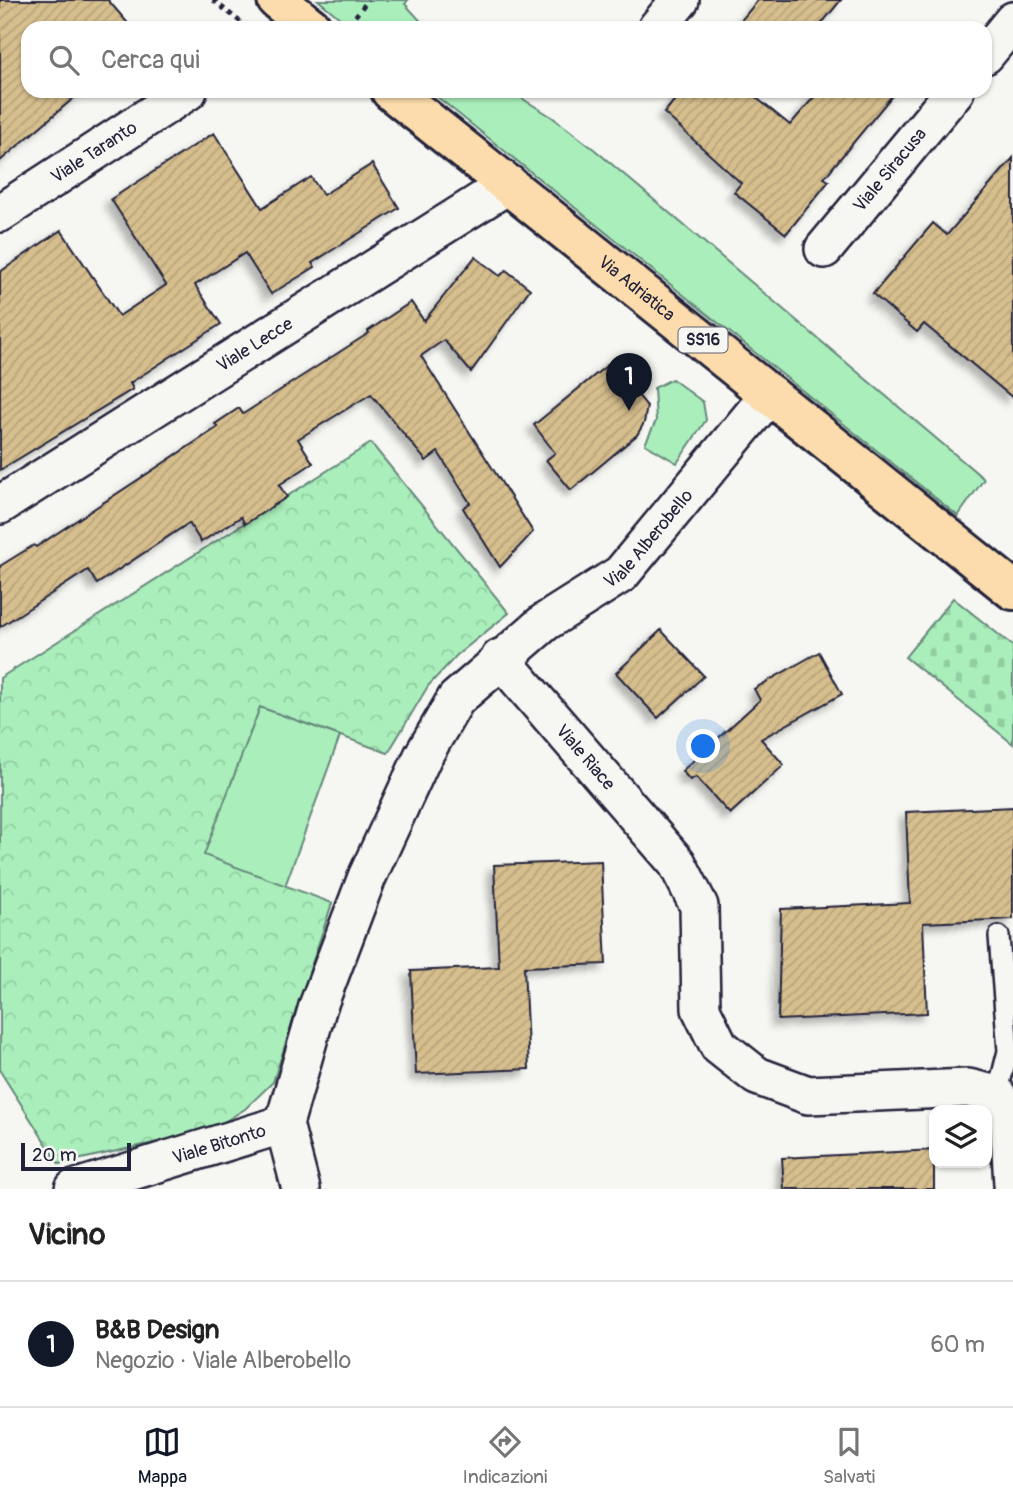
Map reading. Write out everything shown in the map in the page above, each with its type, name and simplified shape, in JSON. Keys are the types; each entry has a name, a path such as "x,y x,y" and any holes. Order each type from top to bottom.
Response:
{"main road":[{"path":"277,0 303,21"},
{"name":"Via Adriatica","path":"400,98 1013,590"}],"street":[{"path":"663,21 680,0"},
{"path":"1004,0 1013,7"},
{"path":"992,46 1013,21"},
{"name":"Viale Taranto","path":"0,213 177,98"},
{"name":"Viale Siracusa","path":"824,249 949,98"},
{"name":"Viale Lecce","path":"0,505 509,184"},
{"name":"Viale Alberobello","path":"500,658 545,622 621,574 770,394"},
{"path":"302,1189 284,1124 318,1006 367,877 423,756 456,699 500,658"},
{"name":"Viale Riace","path":"500,658 677,863 699,906 701,1009 719,1046 757,1076 808,1095 1005,1088"},
{"path":"1005,1088 1013,1185"},
{"name":"Viale Bitonto","path":"74,1189 284,1124"}],"lane":[{"path":"999,936 1007,1051 1005,1088"}],"path":[{"path":"212,0 239,21"},
{"path":"351,21 368,0"}],"green space":[{"path":"318,0 408,0 405,4 421,21 344,21"},
{"path":"439,98 521,98 552,117 595,150 984,479 958,516"},
{"path":"672,379 703,402 706,420 677,463 645,444 656,421 654,388"},
{"path":"371,443 509,613 457,655 428,686 388,753 260,707 204,855 332,903 273,1082 245,1109 211,1130 59,1164 0,1071 0,678"},
{"path":"953,598 1013,646 1013,744 905,657"},
{"path":"260,707 340,736 285,886 203,855"}],"building":[{"path":"0,0 108,0 126,21 21,21 21,98 74,98 0,161"},
{"path":"758,0 841,0 824,21 741,21"},
{"path":"676,98 757,98 790,125 813,98 890,98 824,178 829,181 786,234 734,192 741,183 664,113"},
{"path":"214,133 262,208 311,177 323,195 372,164 399,208 312,263 315,267 271,294 245,253 195,285 221,324 130,383 133,389 0,470 0,272 61,230 119,316 166,285 111,199"},
{"path":"1013,158 1013,398 924,324 917,332 873,294 933,223 947,235"},
{"path":"475,257 500,276 506,270 530,289 471,372 444,340 421,356 533,532 500,567 463,508 470,503 438,452 426,461 371,394 298,439 313,463 279,485 287,497 245,524 241,517 201,542 189,523 97,584 88,570 0,627 0,566 34,545 36,547 218,427 215,424 239,408 243,414 369,333 368,331 411,302 424,321"},
{"path":"611,362 647,406 644,423 637,435 571,490 546,460 555,453 534,425"},
{"path":"661,630 704,676 658,718 616,673"},
{"path":"819,652 842,694 761,739 784,765 730,814 696,777 690,780 682,771 760,700 754,689"},
{"path":"1013,807 1013,919 923,923 927,1013 778,1020 781,909 910,903 906,812"},
{"path":"601,861 606,964 524,967 529,1069 416,1074 411,971 499,967 494,865"},
{"path":"929,1150 929,1168 934,1168 934,1189 784,1189 782,1158"}],"place":[{"name":"B&B Design","path":"629,411"}]}
